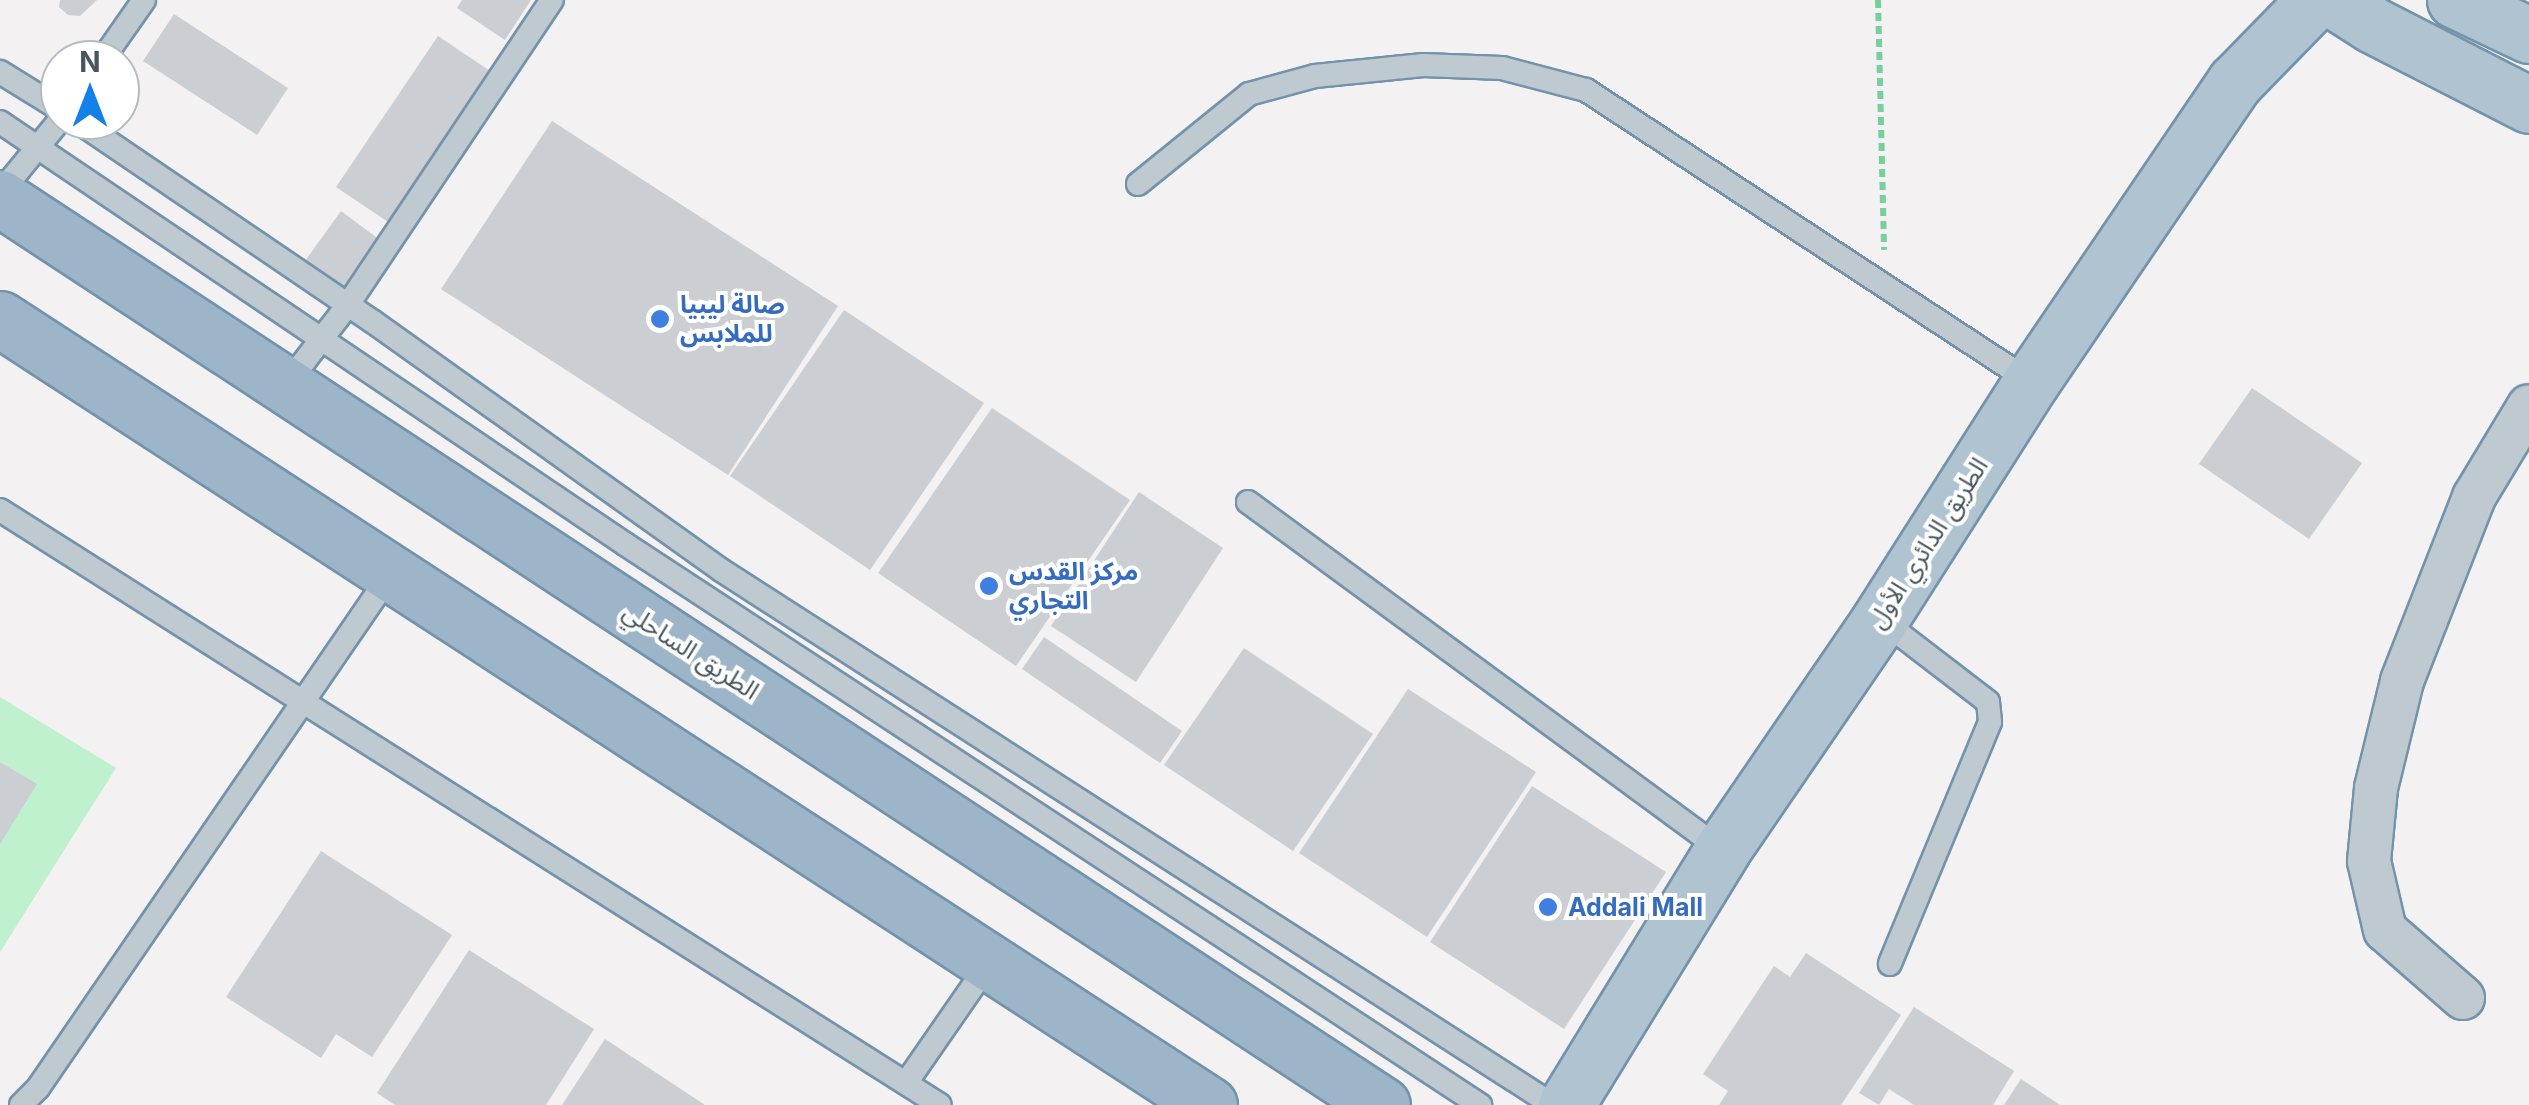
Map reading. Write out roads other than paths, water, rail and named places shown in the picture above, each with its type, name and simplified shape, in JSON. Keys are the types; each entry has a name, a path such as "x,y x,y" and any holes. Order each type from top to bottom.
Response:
{"highway":[{"name":"الطريق الساحلي","path":"0,195 286,385 690,618 1382,1105"},
{"path":"0,319 206,457 392,572 1209,1105"}],"main road":[{"name":"الطريق الدائري الأول","path":"1566,1105 1722,850 1880,618 2031,382 2235,82 2315,0"},
{"path":"2334,0 2372,25 2529,104"},
{"path":"2455,0 2529,35"}],"street":[{"path":"2463,998 2385,930 2369,861 2376,788 2402,681 2474,497 2529,406"}],"lane":[{"path":"116,40 144,0"},
{"path":"286,385 347,306 552,0"},
{"path":"1138,184 1249,94 1315,76 1423,65 1502,68 1586,90 2031,382"},
{"path":"0,72 40,97"},
{"path":"0,122 323,340 690,618 1480,1105"},
{"path":"0,195 44,140"},
{"path":"105,140 721,570 1553,1105"},
{"path":"1248,502 1722,850"},
{"path":"0,510 940,1105"},
{"path":"690,618 721,570"},
{"path":"21,1105 38,1088 392,572"},
{"path":"1880,618 1988,702 1990,722 1890,964"},
{"path":"906,1083 990,963"}],"place":[{"name":"صالة ليبيا للملابس","path":"660,319"},
{"name":"مركز القدس التجاري","path":"989,586"},
{"name":"Addali Mall","path":"1548,907"}]}
